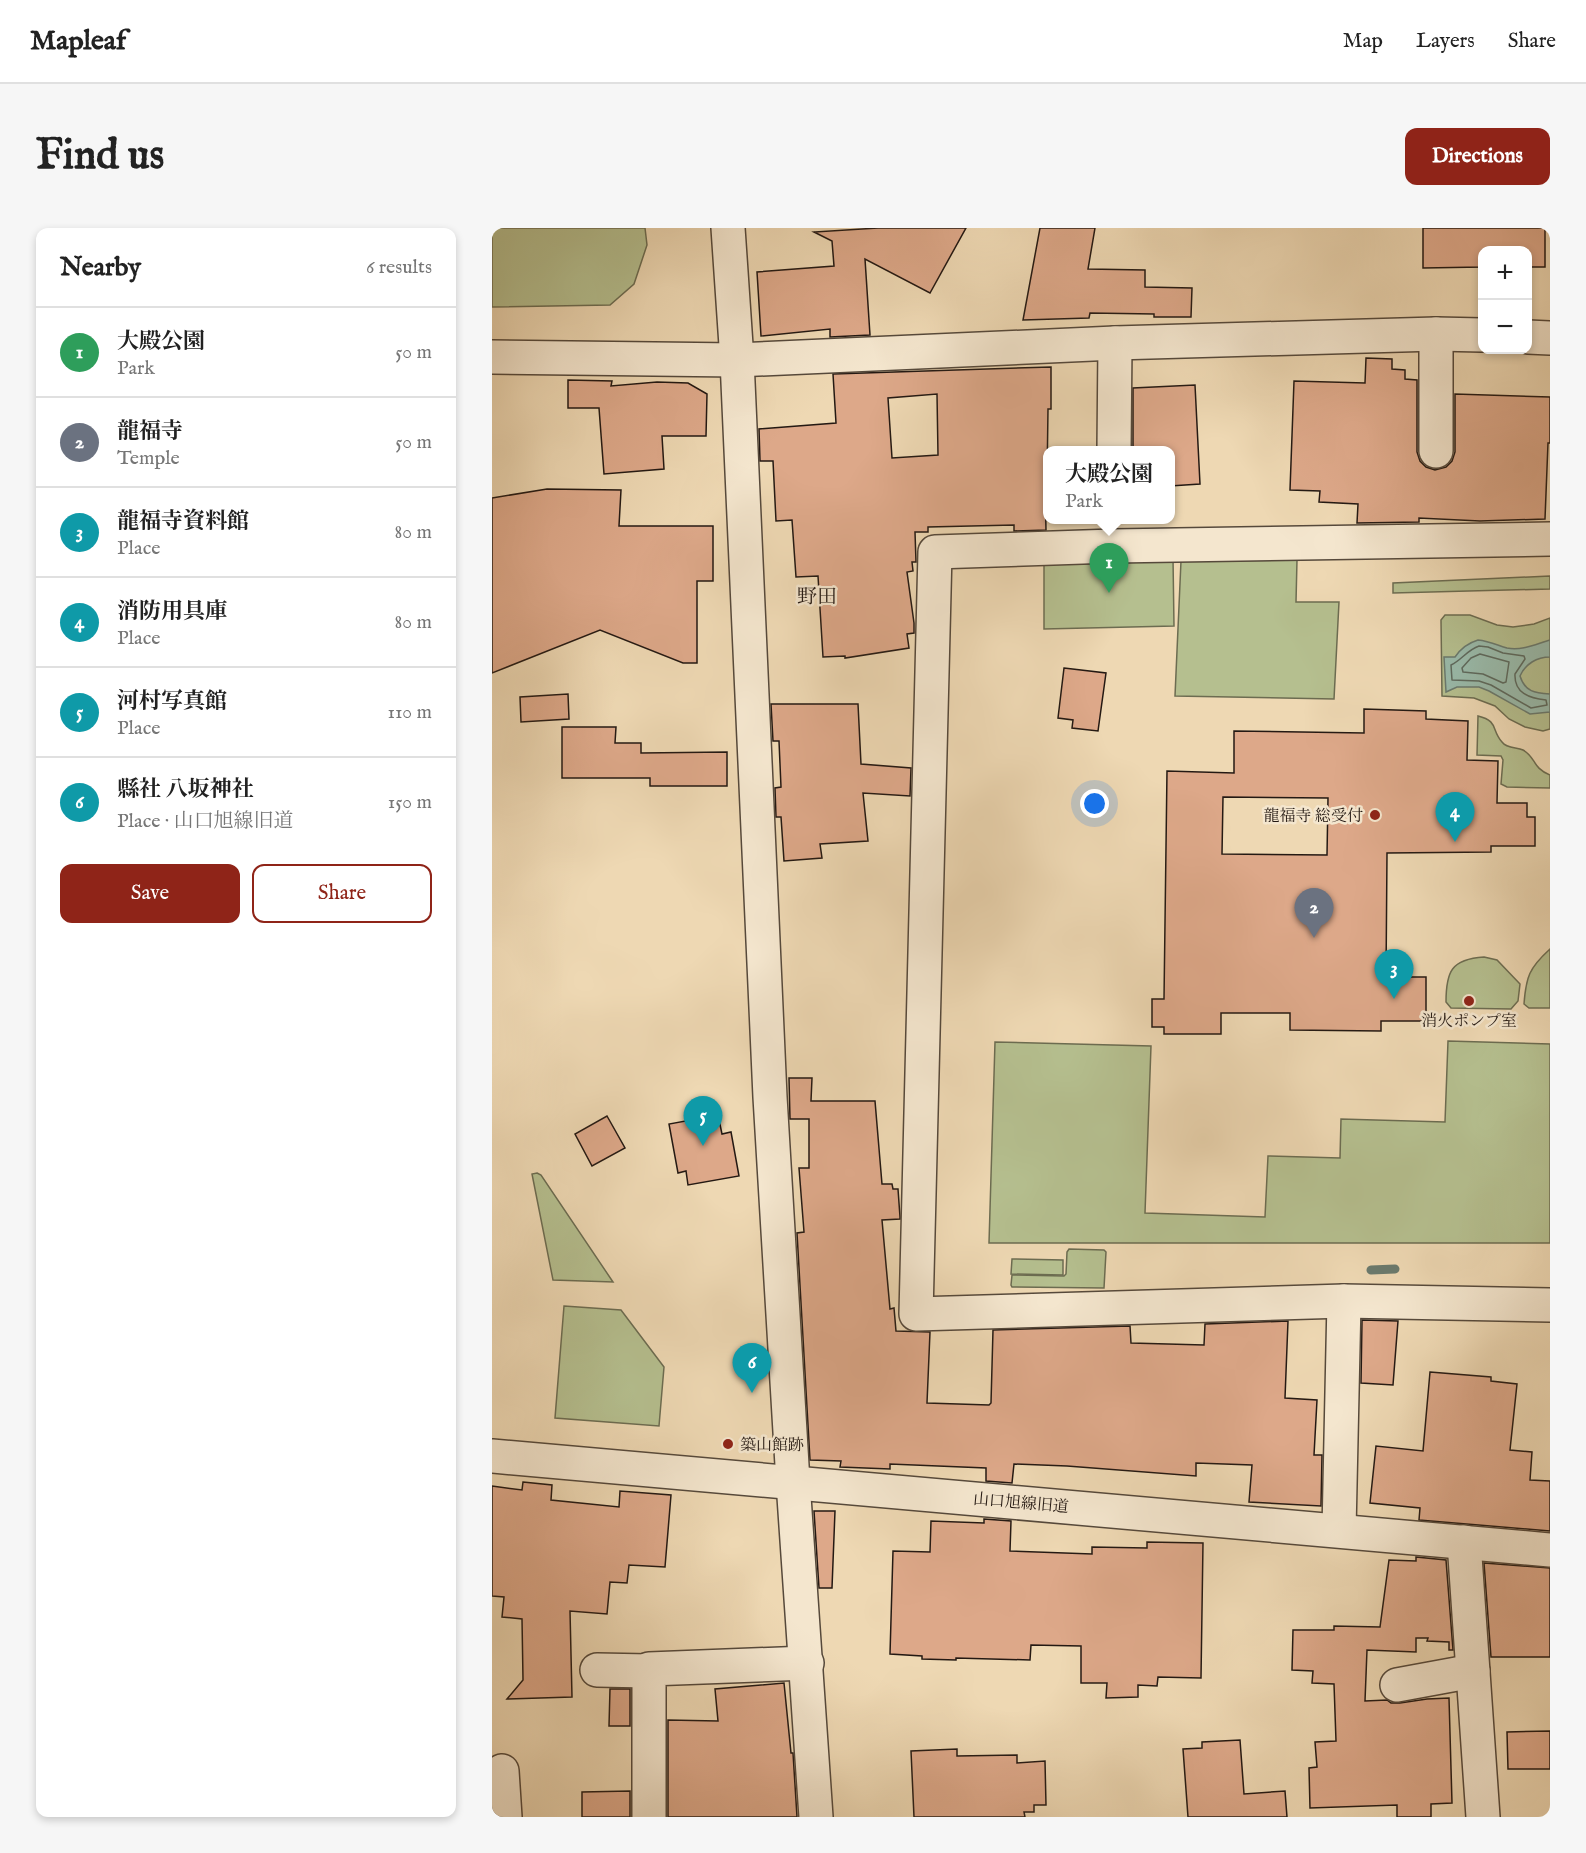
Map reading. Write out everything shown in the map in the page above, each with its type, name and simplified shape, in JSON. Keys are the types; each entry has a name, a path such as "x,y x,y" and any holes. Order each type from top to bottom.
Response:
{"street":[{"path":"728,228 737,360 770,1085 816,1817"},
{"path":"492,357 737,360 1115,343 1436,334 1478,336"},
{"path":"1436,334 1436,451"},
{"path":"1532,337 1550,338"},
{"path":"1114,446 1115,343"},
{"path":"1550,539 1113,533 935,552 916,1314 1344,1301 1550,1305"},
{"path":"1339,1530 1344,1301"},
{"name":"山口旭線旧道","path":"492,1456 1550,1550"},
{"path":"1464,1542 1483,1817"},
{"path":"597,1671 807,1664"},
{"path":"649,1671 649,1817"},
{"path":"1397,1685 1473,1671"},
{"path":"502,1771 505,1817"}],"green space":[{"path":"492,228 645,228 647,245 634,284 610,305 492,307"},
{"path":"1173,558 1174,626 1044,629 1044,560"},
{"path":"1297,560 1296,602 1339,602 1334,699 1175,696 1181,561"},
{"path":"1550,576 1550,589 1393,593 1393,583"},
{"path":"1445,615 1470,615 1497,625 1513,627 1534,624 1550,618 1550,729 1543,731 1525,727 1509,719 1495,706 1474,698 1442,696 1441,620"},
{"path":"1478,716 1492,723 1504,744 1523,750 1540,769 1550,775 1550,788 1507,787 1501,784 1503,760 1501,756 1477,755"},
{"path":"1550,949 1550,1008 1529,1008 1524,1004 1530,974 1537,962"},
{"path":"1484,957 1497,960 1520,984 1518,1001 1511,1009 1451,1008 1446,1002 1449,975 1457,964"},
{"path":"1448,1041 1550,1044 1550,1243 989,1243 995,1042 1151,1046 1145,1213 1265,1217 1268,1156 1340,1158 1341,1119 1445,1122"},
{"path":"532,1174 541,1175 613,1282 553,1280"},
{"path":"1069,1249 1104,1250 1106,1252 1104,1288 1012,1287 1012,1275 1064,1276"},
{"path":"1012,1259 1063,1260 1063,1275 1011,1274"},
{"path":"564,1306 621,1310 664,1367 659,1426 555,1418"}],"water":[{"path":"1478,640 1518,649 1550,640 1550,657 1532,662 1520,676 1531,691 1550,694 1550,712 1530,714 1479,687 1457,687 1446,692 1444,657 1455,657 1465,646"}],"building":[{"path":"878,228 966,228 930,293 865,259 870,335 830,337 830,329 761,336 757,272 834,266 832,241 814,232"},
{"path":"1040,228 1095,228 1088,269 1145,270 1145,287 1192,288 1191,317 1090,313 1089,318 1023,320"},
{"path":"1423,228 1545,228 1545,267 1532,267 1532,246 1478,246 1478,267 1423,268"},
{"path":"1366,358 1392,359 1392,369 1405,370 1405,379 1417,380 1417,452 1420,461 1426,467 1435,470 1446,467 1452,461 1455,452 1455,394 1550,397 1550,443 1548,443 1545,519 1480,521 1419,518 1419,522 1357,523 1358,504 1319,502 1320,491 1290,490 1294,381 1365,383"},
{"path":"1051,367 1051,409 1048,409 1047,446 1043,446 1043,524 1046,524 1046,530 1014,531 1014,525 928,527 928,532 915,532 916,562 912,562 913,571 907,572 914,623 914,633 907,634 909,648 845,658 845,656 823,657 818,576 796,577 792,520 776,521 773,461 760,461 759,429 836,423 833,374","holes":["937,394 938,455 892,458 888,398"]},
{"path":"568,380 612,381 611,386 657,382 688,383 707,394 706,436 662,436 664,469 604,474 599,408 568,408"},
{"path":"1195,385 1200,484 1175,486 1175,446 1133,446 1133,388"},
{"path":"547,489 621,490 619,526 713,526 713,581 697,581 697,663 683,663 600,630 492,673 492,498"},
{"path":"1064,668 1106,673 1098,731 1072,728 1073,720 1058,718"},
{"path":"568,694 569,719 521,722 520,697"},
{"path":"771,704 858,704 861,764 911,768 910,796 863,793 868,841 820,844 822,858 784,861 781,817 776,817 775,788 781,787 779,741 773,741"},
{"path":"1364,709 1426,711 1426,719 1468,721 1467,760 1498,761 1497,803 1527,803 1527,817 1535,817 1535,846 1491,846 1491,852 1387,853 1386,977 1426,977 1426,1021 1381,1021 1381,1031 1290,1030 1290,1013 1221,1013 1221,1034 1164,1034 1164,1027 1152,1027 1152,999 1164,999 1167,771 1234,773 1234,731 1364,733","holes":["1223,797 1328,798 1327,855 1222,854"]},
{"path":"562,727 616,727 615,743 641,743 641,753 727,752 727,786 650,786 650,778 562,778"},
{"path":"789,1078 812,1078 811,1101 875,1101 882,1184 892,1184 893,1189 898,1189 900,1219 882,1220 890,1309 894,1308 896,1331 930,1332 927,1403 989,1405 991,1403 993,1330 1130,1326 1131,1343 1204,1345 1205,1324 1288,1321 1285,1398 1317,1400 1314,1455 1322,1455 1321,1506 1249,1502 1252,1465 1196,1463 1196,1476 1014,1464 1012,1483 986,1481 986,1468 890,1464 890,1469 840,1467 841,1461 810,1460 797,1233 804,1232 799,1168 809,1168 809,1119 790,1119"},
{"path":"718,1115 722,1134 731,1132 739,1176 688,1185 686,1171 678,1173 669,1124"},
{"path":"607,1116 625,1148 592,1166 575,1134"},
{"path":"1362,1320 1398,1321 1393,1385 1361,1383"},
{"path":"1430,1372 1491,1377 1491,1381 1517,1384 1510,1450 1532,1452 1530,1480 1550,1481 1550,1531 1419,1520 1420,1508 1370,1503 1376,1446 1423,1451"},
{"path":"523,1482 552,1485 551,1500 619,1507 620,1491 671,1495 665,1567 629,1565 627,1583 610,1582 607,1614 570,1611 572,1697 507,1699 523,1680 522,1619 502,1617 504,1597 492,1596 492,1486 522,1490"},
{"path":"814,1511 835,1511 832,1588 819,1588"},
{"path":"984,1519 1011,1521 1010,1551 1092,1554 1092,1547 1147,1548 1147,1542 1203,1543 1201,1678 1158,1677 1157,1686 1138,1685 1138,1697 1106,1698 1107,1683 1081,1683 1081,1646 1031,1645 1030,1660 922,1659 922,1656 890,1654 893,1551 930,1552 931,1521 984,1523"},
{"path":"1416,1557 1446,1560 1453,1650 1449,1650 1449,1642 1416,1638 1416,1652 1367,1650 1365,1701 1387,1700 1391,1703 1400,1703 1449,1698 1452,1803 1431,1804 1431,1817 1397,1817 1397,1805 1310,1808 1309,1768 1317,1767 1315,1742 1336,1741 1334,1684 1312,1683 1313,1671 1292,1670 1293,1630 1334,1630 1334,1626 1380,1627 1389,1560 1416,1561"},
{"path":"1484,1563 1550,1568 1550,1657 1491,1657"},
{"path":"784,1683 791,1753 793,1753 797,1817 668,1817 668,1720 718,1721 715,1689"},
{"path":"610,1689 630,1689 630,1726 609,1726"},
{"path":"1550,1731 1550,1769 1508,1769 1507,1732"},
{"path":"1240,1740 1244,1794 1285,1791 1287,1817 1188,1817 1183,1749 1202,1748 1202,1742"},
{"path":"957,1749 957,1756 1017,1755 1017,1763 1045,1761 1046,1805 1034,1805 1034,1812 1024,1812 1025,1817 914,1817 911,1751"},
{"path":"630,1791 630,1817 582,1817 582,1792"}],"waterway":[{"path":"1371,1270 1395,1269"}],"place":[{"name":"大殿公園","path":"1109,593"},
{"name":"龍福寺 総受付","path":"1375,815"},
{"name":"消防用具庫","path":"1455,842"},
{"name":"龍福寺","path":"1314,938"},
{"name":"龍福寺資料館","path":"1394,999"},
{"name":"消火ポンプ室","path":"1469,1001"},
{"name":"河村写真館","path":"703,1146"},
{"name":"縣社 八坂神社","path":"752,1393"},
{"name":"築山館跡","path":"728,1444"}],"district":[{"name":"野田","path":"817,596"}]}
